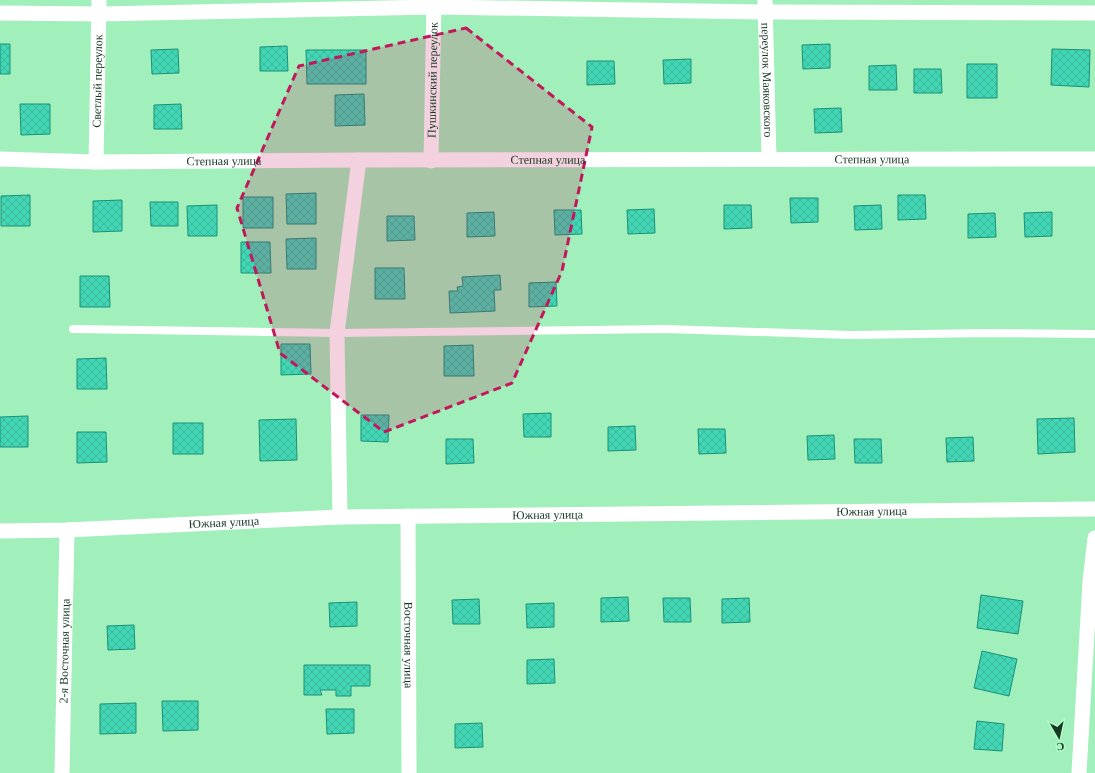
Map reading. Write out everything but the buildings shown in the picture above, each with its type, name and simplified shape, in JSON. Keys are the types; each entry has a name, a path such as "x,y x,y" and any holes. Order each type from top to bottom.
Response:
{"street":[{"path":"0,13 99,7 434,4 766,6 1095,13"},
{"name":"Пушкинский переулок","path":"431,161 434,4"},
{"name":"переулок Маяковского","path":"766,6 769,159"},
{"name":"Светлый переулок","path":"96,162 99,7"},
{"name":"Степная улица","path":"0,159 96,162 359,160 1095,159"},
{"path":"340,516 337,333 359,160"},
{"name":"Южная улица","path":"0,531 67,530 340,516 1095,509"},
{"name":"Восточная улица","path":"408,516 409,773"},
{"name":"2-я Восточная улица","path":"62,773 67,530"},
{"path":"1079,773 1090,580 1095,538"}],"lane":[{"path":"73,329 337,333 666,329 851,335 985,333 1095,334"}],"highlighted area":[{"path":"466,28 592,127 562,271 512,383 384,432 280,353 237,208 299,66"}]}
